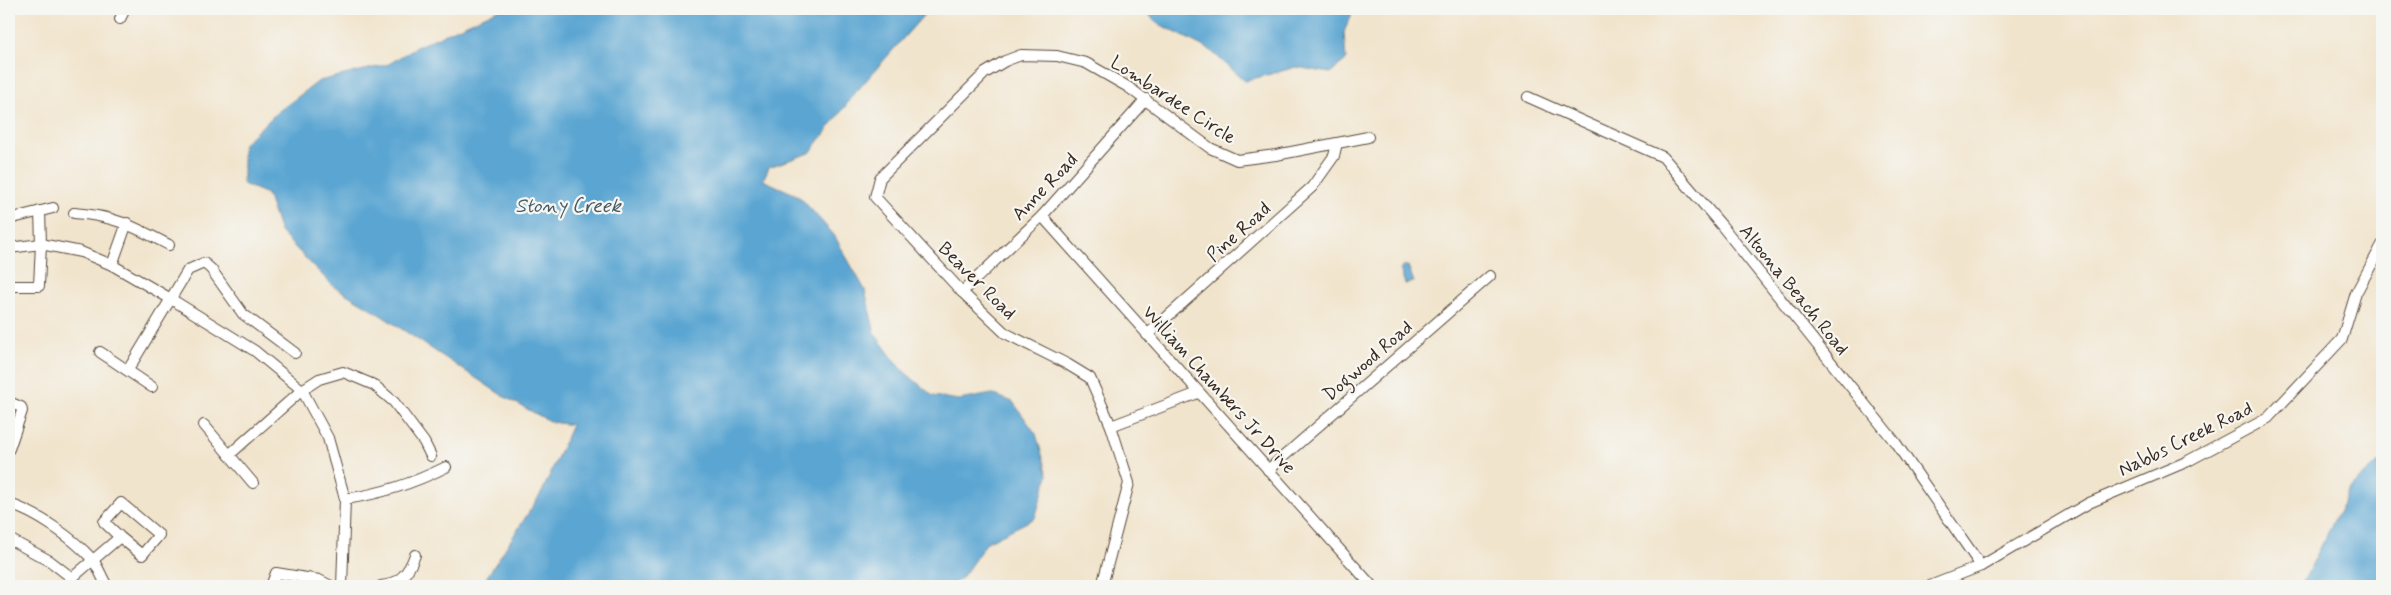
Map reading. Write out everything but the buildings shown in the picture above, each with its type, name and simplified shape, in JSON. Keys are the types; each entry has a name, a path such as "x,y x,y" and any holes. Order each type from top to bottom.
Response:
{"street":[{"path":"120,19 125,9"},
{"name":"Lombardee Circle","path":"875,197 880,178 985,73 1005,61 1022,55 1057,56 1086,64 1146,99 1210,148 1237,160 1276,155 1368,137"},
{"name":"Altoona Beach Road","path":"1528,97 1663,157 1722,226 1895,442 1981,566"},
{"name":"Anne Road","path":"962,292 1042,216 1146,99"},
{"name":"Pine Road","path":"1147,335 1312,187 1334,156 1337,143"},
{"name":"Beaver Road","path":"875,197 962,292 1005,333 1067,364 1090,378 1111,426 1129,483 1102,586"},
{"path":"9,219 53,208"},
{"path":"9,286 39,286 42,244 40,211"},
{"path":"74,213 101,215 127,223 169,245"},
{"name":"William Chambers Jr Drive","path":"1042,216 1372,586"},
{"path":"112,265 127,223"},
{"path":"9,248 42,244 80,252 112,265 254,351 302,390 328,438 345,499 342,586"},
{"name":"Nabbs Creek Road","path":"1930,586 1981,566 2089,503 2186,462 2268,418 2342,339 2356,293 2382,245"},
{"path":"128,370 188,270 204,263 211,269 243,314 295,353"},
{"name":"Dogwood Road","path":"1268,470 1490,276"},
{"path":"100,352 152,387"},
{"path":"229,455 302,390 319,378 343,372 374,386 394,402 424,442 431,456"},
{"path":"1111,426 1198,393"},
{"path":"9,402 21,407 22,410 9,449"},
{"path":"204,425 253,483"},
{"path":"345,499 372,495 421,479 446,467"},
{"path":"121,503 159,535 142,555 120,537 104,522 121,503"},
{"path":"9,504 19,507 68,537 93,560 107,586"},
{"path":"9,539 50,561 75,582 93,560 120,537"},
{"path":"381,586 388,585 409,572 415,555"},
{"path":"271,586 276,573 331,586"}],"water":[{"name":"Stony Creek","path":"500,9 929,9 856,92 810,153 769,167 763,180 799,196 834,235 865,290 875,334 900,368 933,396 959,400 992,394 1013,402 1036,434 1048,475 1035,518 987,542 961,579 947,586 481,586 542,492 572,425 551,422 503,396 370,308 333,286 280,232 267,194 243,184 243,144 279,111 319,81 389,64 416,47"},
{"path":"1145,9 1354,9 1344,32 1346,60 1330,73 1296,67 1245,81 1210,50 1155,22"},
{"path":"1403,266 1408,266 1414,282 1405,284 1400,269"},
{"path":"2382,459 2382,586 2301,586 2351,487"}]}
